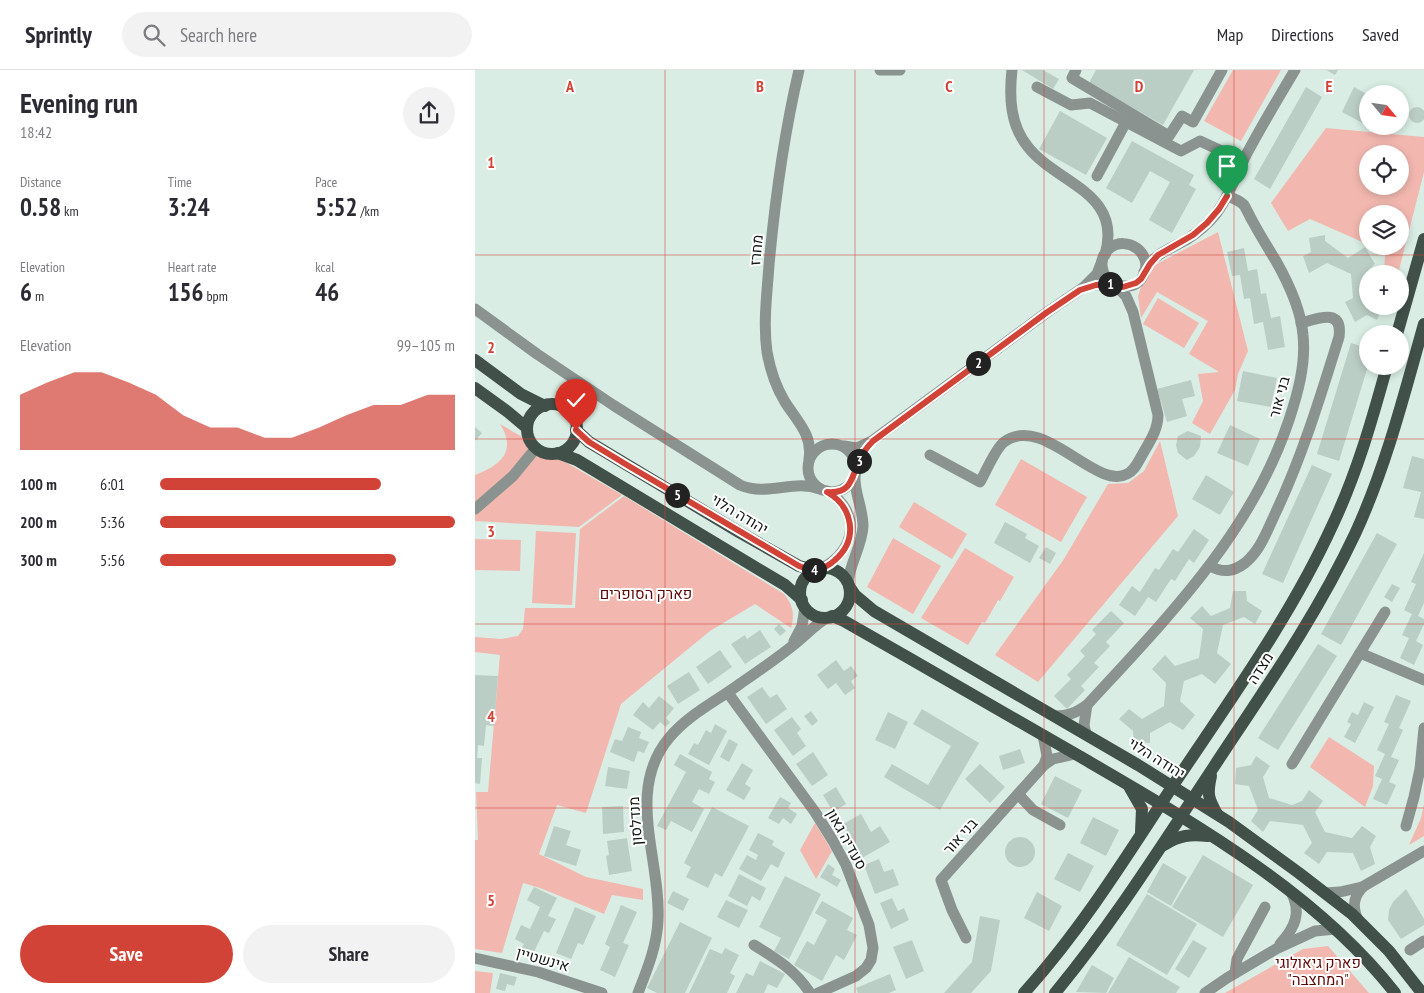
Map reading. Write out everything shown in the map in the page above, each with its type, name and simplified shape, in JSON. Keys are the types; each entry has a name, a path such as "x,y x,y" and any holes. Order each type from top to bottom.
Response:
{"main road":[{"path":"1400,325 1424,238"},
{"name":"מצדה","path":"1055,993 1109,924 1263,693 1318,606 1356,532 1387,452 1424,324"},
{"path":"475,360 521,394 545,406"},
{"name":"מצדה","path":"1024,993 1068,939 1141,835 1297,594 1334,523 1365,445 1384,375"},
{"path":"475,388 527,428"},
{"path":"558,453 571,444 576,430 574,419 567,410 556,405 545,406 532,414 528,421 529,440 536,448 547,453 558,453 577,460 785,585 810,612 817,616 844,621 1161,804 1290,890 1336,929 1377,971 1395,993"},
{"name":"יהודה הלוי","path":"576,430 589,442 739,532 799,566 819,569"},
{"path":"803,603 801,588 804,581 819,569 837,571 848,584 849,597 847,605 842,611 830,617"},
{"name":"יהודה הלוי","path":"848,584 855,595 874,611 1086,734 1219,816 1325,893 1358,920 1389,951 1421,993"},
{"path":"1214,767 1208,790 1209,800 1219,816"},
{"path":"1127,784 1142,809 1141,835"},
{"path":"1161,846 1173,838 1185,834 1210,836"}],"street":[{"name":"מחרז","path":"799,70 779,175 772,235 765,328 768,354 774,377 785,401 803,426 818,439 838,445"},
{"path":"880,70 900,70"},
{"path":"1011,70 1011,104 1016,126 1031,151 1046,165 1079,186 1098,206 1106,223 1117,236 1134,246 1145,259 1143,276 1130,286 1101,284 1084,287"},
{"path":"1076,70 1072,78 1169,136 1182,116 1193,122 1222,70"},
{"path":"1133,312 1135,294 1143,276 1154,259 1193,235 1219,209 1243,161 1295,70"},
{"path":"1037,87 1071,105 1090,103 1181,151 1201,141 1243,161"},
{"path":"1097,176 1126,122"},
{"name":"בני אור","path":"1054,716 1067,716 1076,713 1087,705 1171,613 1210,566 1257,493 1286,430 1295,401 1304,351 1301,323 1293,294 1283,273 1243,205 1227,196"},
{"path":"930,455 980,482 1003,442 1013,438 1031,436 1044,440 1109,475 1123,476 1130,472 1137,464 1155,431 1158,420 1133,312 1126,296 1104,274 1104,258 1108,236 1106,223"},
{"path":"785,487 799,478 818,447 838,445 857,448 873,441 1084,287 1097,274 1109,249 1118,244 1151,251 1166,250"},
{"path":"475,309 537,354 613,405 745,487 759,490 802,485 835,492 845,488 855,472 863,453 873,441"},
{"path":"1210,566 1219,571 1229,571 1244,564 1255,553 1297,465 1313,421 1340,328 1339,323 1334,318 1327,316 1301,323"},
{"name":"מחרז","path":"803,426 810,445 808,461"},
{"path":"838,445 854,457 855,487 861,507 863,526 859,546 850,569 848,584"},
{"path":"475,509 513,476 536,448"},
{"path":"808,461 810,478 814,484 837,497 843,504 847,513 850,531 849,540 839,557 832,563 819,569"},
{"name":"מנדלסון","path":"789,649 802,626 803,603"},
{"path":"1292,764 1385,612"},
{"name":"מנדלסון","path":"638,993 652,953 658,921 658,892 646,810 650,771 655,757 678,728 690,718 789,649 820,622 830,617"},
{"path":"1360,653 1424,680"},
{"name":"סעדיה גאון","path":"728,693 824,826 846,865 869,925 873,948 871,960 866,968 856,976 818,993"},
{"path":"1086,734 1084,725 1087,705"},
{"path":"1406,826 1415,797 1424,728"},
{"path":"1043,735 1047,756 1044,765"},
{"name":"בני אור","path":"966,938 952,910 941,880 1044,765 1053,759 1075,754"},
{"path":"1018,794 1033,810 1060,825"},
{"path":"1325,893 1340,892 1364,886 1424,851"},
{"path":"1358,920 1354,909 1355,896 1364,886"},
{"path":"1276,949 1287,937 1294,924 1297,912 1296,901 1290,890"},
{"path":"1235,973 1237,959 1265,907"},
{"path":"1205,993 1276,949 1315,931 1336,929"},
{"path":"1410,950 1424,941"},
{"path":"754,945 784,963 803,981 811,993"},
{"name":"אינשטיין","path":"475,958 538,972 602,993"}],"green space":[{"path":"1233,70 1281,70 1241,141 1204,121"},
{"path":"1326,128 1359,131 1359,135 1424,137 1424,172 1409,231 1409,205 1359,205 1359,240 1310,219 1288,231 1271,203"},
{"path":"1218,232 1248,351 1238,374 1235,390 1210,434 1192,423 1203,401 1198,374 1219,372 1189,354 1208,321 1157,292 1141,318 1138,296 1143,281 1155,265"},
{"path":"1385,255 1403,255 1400,265 1384,265"},
{"path":"1158,298 1199,323 1184,348 1143,324"},
{"path":"500,424 622,495 579,527 475,521 475,475 499,462 504,456 506,449 507,442"},
{"path":"1160,441 1178,516 1038,682 995,655 1064,559 1108,484 1128,483 1144,471"},
{"path":"1021,459 1087,497 1061,542 995,505"},
{"name":"פארק הסופרים","path":"624,496 784,594 792,610 791,628 755,604 710,631 621,704 586,813 557,805 539,854 586,877 643,889 643,900 612,895 604,914 523,883 502,953 475,949 475,840 478,840 476,792 488,792 500,655 475,652 475,637 501,639 518,636 523,629 525,608 575,608 580,529"},
{"path":"914,502 967,534 952,559 899,527"},
{"path":"536,531 576,533 572,605 532,603"},
{"path":"893,538 941,566 913,614 867,587"},
{"path":"475,539 521,540 520,571 475,570"},
{"path":"965,548 1014,577 1000,601 998,600 985,623 982,622 968,645 921,618"},
{"path":"1329,737 1374,766 1373,786 1365,807 1310,767"},
{"path":"1424,804 1424,836 1409,845 1421,818"},
{"path":"815,823 832,851 816,879 800,850"},
{"name":"פארק גיאולוגי \"המחצבה\"","path":"1328,946 1369,993 1225,993 1303,949"},
{"path":"475,971 493,973 490,993 475,993"}],"building":[{"path":"1022,70 1043,70 1059,79 1053,89"},
{"path":"1096,70 1194,70 1163,125 1089,83"},
{"path":"1326,70 1338,70 1335,75"},
{"path":"1306,87 1322,97 1270,189 1254,179"},
{"path":"1354,87 1359,90 1359,121 1342,112"},
{"path":"1414,107 1420,107 1425,112 1425,118 1420,123 1414,123 1409,118 1409,112"},
{"path":"1060,111 1107,138 1086,175 1039,149"},
{"path":"1132,141 1194,175 1189,185 1196,189 1172,233 1149,220 1170,182 1150,171 1132,203 1106,188"},
{"path":"1325,235 1325,241 1348,258 1359,251 1359,255 1370,255 1375,264 1359,265 1359,315 1367,315 1355,322 1345,302 1353,298 1351,274 1327,263 1309,273 1303,256 1311,252 1309,238"},
{"path":"1244,248 1248,271 1257,269 1261,294 1266,293 1271,318 1280,316 1285,347 1268,350 1263,322 1254,324 1250,298 1244,299 1240,275 1232,276 1227,252"},
{"path":"1367,315 1379,315 1377,320"},
{"path":"1351,343 1359,346 1359,375 1365,375 1339,461 1317,454"},
{"path":"1243,371 1277,378 1271,407 1237,401"},
{"path":"1191,380 1195,396 1182,399 1187,416 1167,422 1157,389"},
{"path":"1230,425 1260,439 1248,466 1217,453"},
{"path":"475,427 482,433 475,441"},
{"path":"1188,431 1201,436 1200,447 1194,456 1187,460 1178,453 1176,445 1178,436"},
{"path":"1412,456 1424,459 1424,519 1414,517 1421,492 1403,488"},
{"path":"1312,465 1332,474 1283,583 1262,574"},
{"path":"1206,475 1234,492 1220,515 1192,499"},
{"path":"1005,522 1027,534 1025,538 1039,546 1030,563 994,543"},
{"path":"1194,529 1209,540 1194,563 1189,559 1175,581 1171,579 1156,602 1148,597 1135,616 1119,605 1132,586 1140,592 1155,568 1159,570 1173,549 1178,552"},
{"path":"1377,533 1397,544 1341,645 1321,634"},
{"path":"1046,547 1056,553 1050,564 1039,558"},
{"path":"1424,553 1424,603 1418,616 1424,619 1424,624 1416,641 1423,645 1414,665 1400,658 1409,638 1402,635 1412,614 1404,610 1416,584 1411,582"},
{"path":"1392,584 1400,588 1392,602 1384,597"},
{"path":"1233,591 1246,591 1247,601 1262,611 1255,624 1244,617 1223,625 1217,653 1231,664 1215,684 1202,674 1184,681 1180,701 1195,715 1183,730 1170,722 1150,733 1150,743 1134,742 1133,731 1119,719 1129,709 1142,719 1164,706 1166,683 1152,669 1165,655 1175,666 1199,658 1203,629 1190,618 1202,606 1211,616 1230,608"},
{"path":"1111,611 1124,623 1106,642 1110,646 1094,663 1099,667 1081,686 1085,690 1067,709 1054,696 1071,679 1067,675 1085,656 1080,651 1096,634 1092,630"},
{"path":"779,624 786,631 780,636 774,629"},
{"path":"760,630 771,647 745,664 731,644 745,635 747,639"},
{"path":"1318,644 1337,656 1278,750 1258,738"},
{"path":"720,650 732,667 708,684 696,667"},
{"path":"836,660 844,671 851,666 858,676 851,681 855,688 845,695 836,683 828,689 817,675"},
{"path":"689,672 700,690 678,704 667,686"},
{"path":"475,675 498,676 494,726 486,725 484,746 478,745 477,758 482,758 480,784 475,783"},
{"path":"762,687 770,698 777,694 787,709 766,724 747,697"},
{"path":"1396,695 1411,701 1399,728 1403,730 1391,757 1399,760 1389,782 1396,785 1387,805 1373,799 1382,779 1375,776 1385,754 1377,750 1389,724 1384,722"},
{"path":"659,696 674,708 666,718 670,722 666,727 660,722 653,730 633,715 643,702 649,708"},
{"path":"1364,702 1374,707 1355,743 1344,737 1351,724 1347,722 1352,712 1358,715"},
{"path":"922,709 979,743 940,810 884,777 892,764 928,785 951,746 913,724"},
{"path":"811,711 818,721 812,726 804,716"},
{"path":"888,712 908,722 895,749 875,740"},
{"path":"792,717 801,729 797,733 806,746 793,756 774,730"},
{"path":"715,724 727,731 709,765 688,754 694,743 698,745 706,730 711,733"},
{"path":"628,727 641,732 639,738 649,742 644,753 638,751 634,762 610,752 615,739 622,741"},
{"path":"729,739 738,744 729,762 720,757"},
{"path":"1020,749 1025,763 1003,770 999,756"},
{"path":"813,752 828,775 812,786 796,764"},
{"path":"680,754 712,772 709,779 715,782 709,794 699,789 692,802 704,809 692,832 671,821 666,830 657,826 686,772 674,765"},
{"path":"1256,756 1270,766 1263,777 1269,798 1292,805 1302,801 1309,790 1323,801 1315,812 1325,832 1352,838 1362,826 1376,836 1370,847 1375,864 1361,871 1353,853 1327,852 1319,864 1304,853 1312,843 1303,825 1270,821 1263,832 1251,821 1258,810 1249,786 1235,784 1236,768 1251,765"},
{"path":"742,763 753,770 745,784 751,788 744,800 726,790"},
{"path":"980,764 1005,787 990,803 965,779"},
{"path":"608,767 630,771 627,789 605,786"},
{"path":"1055,776 1082,790 1068,818 1041,804"},
{"path":"836,787 846,804 833,812 823,795"},
{"path":"780,797 791,803 788,808 797,814 791,824 783,818 779,824 768,818"},
{"path":"623,806 624,832 603,834 602,807"},
{"path":"712,807 749,826 722,877 715,873 708,888 686,877 691,867 684,863"},
{"path":"861,814 871,832 880,826 890,842 862,858 843,824"},
{"path":"1093,817 1119,830 1106,856 1080,843"},
{"path":"554,826 571,831 566,845 581,850 576,866 544,856"},
{"path":"758,833 774,841 772,845 785,853 778,868 771,864 761,881 739,869 747,855 756,860 758,855 749,850"},
{"path":"1020,837 1030,842 1035,852 1030,862 1020,867 1010,862 1005,852 1010,842"},
{"path":"627,838 632,871 609,875 606,856 609,855 607,841"},
{"path":"1068,853 1094,866 1080,892 1054,879"},
{"path":"1203,855 1253,885 1223,937 1172,907"},
{"path":"879,859 884,872 893,869 899,885 875,894 864,865"},
{"path":"1163,863 1187,877 1171,906 1147,892"},
{"path":"828,864 835,869 832,875 841,880 837,887 820,877"},
{"path":"739,874 766,888 760,901 752,896 747,906 728,896"},
{"path":"785,876 821,894 789,959 774,951 781,938 759,927"},
{"path":"534,887 557,898 548,916 556,919 549,933 544,931 533,954 521,949 524,944 515,939 521,925 530,929 540,907 527,900"},
{"path":"1406,889 1424,919 1424,925 1401,939 1388,920 1389,910 1393,902"},
{"path":"673,891 689,899 683,911 667,903"},
{"path":"1037,892 1062,906 1049,931 1024,918"},
{"path":"1147,894 1197,924 1167,975 1116,945"},
{"path":"892,898 898,911 904,908 909,920 891,929 880,903"},
{"path":"726,900 748,910 739,928 717,917"},
{"path":"822,901 853,918 847,930 857,935 844,960 836,955 822,981 794,965 807,941 814,945 827,920 815,913"},
{"path":"621,905 637,912 623,943 629,945 615,977 600,970 610,947 605,944"},
{"path":"575,907 596,916 583,945 578,943 571,959 556,953"},
{"path":"980,916 1000,920 991,971 971,993 944,993 972,962"},
{"path":"680,922 712,938 685,993 657,993 647,988"},
{"path":"912,940 924,971 906,979 893,947"},
{"path":"1193,940 1207,948 1189,978 1175,969"},
{"path":"725,948 739,955 730,973 735,976 727,993 689,993 710,949 722,954"},
{"path":"1129,957 1180,987 1176,993 1108,993"},
{"path":"760,961 785,974 777,988 768,984 764,993 736,993 746,973 753,976"},
{"path":"1092,965 1114,978 1106,993 1076,992"},
{"path":"500,973 517,977 514,986 507,984 505,991 496,989"},
{"path":"890,974 896,990 889,993 858,993 856,988"}],"route":[{"path":"576,430 589,442 799,566 815,570 822,568 839,557 849,540 850,531 850,522 843,504 837,497 827,492 842,490 851,482 855,476 861,456 873,441 1084,287 1113,284 1123,287 1136,283 1158,255 1193,235 1207,223 1227,196"}]}
